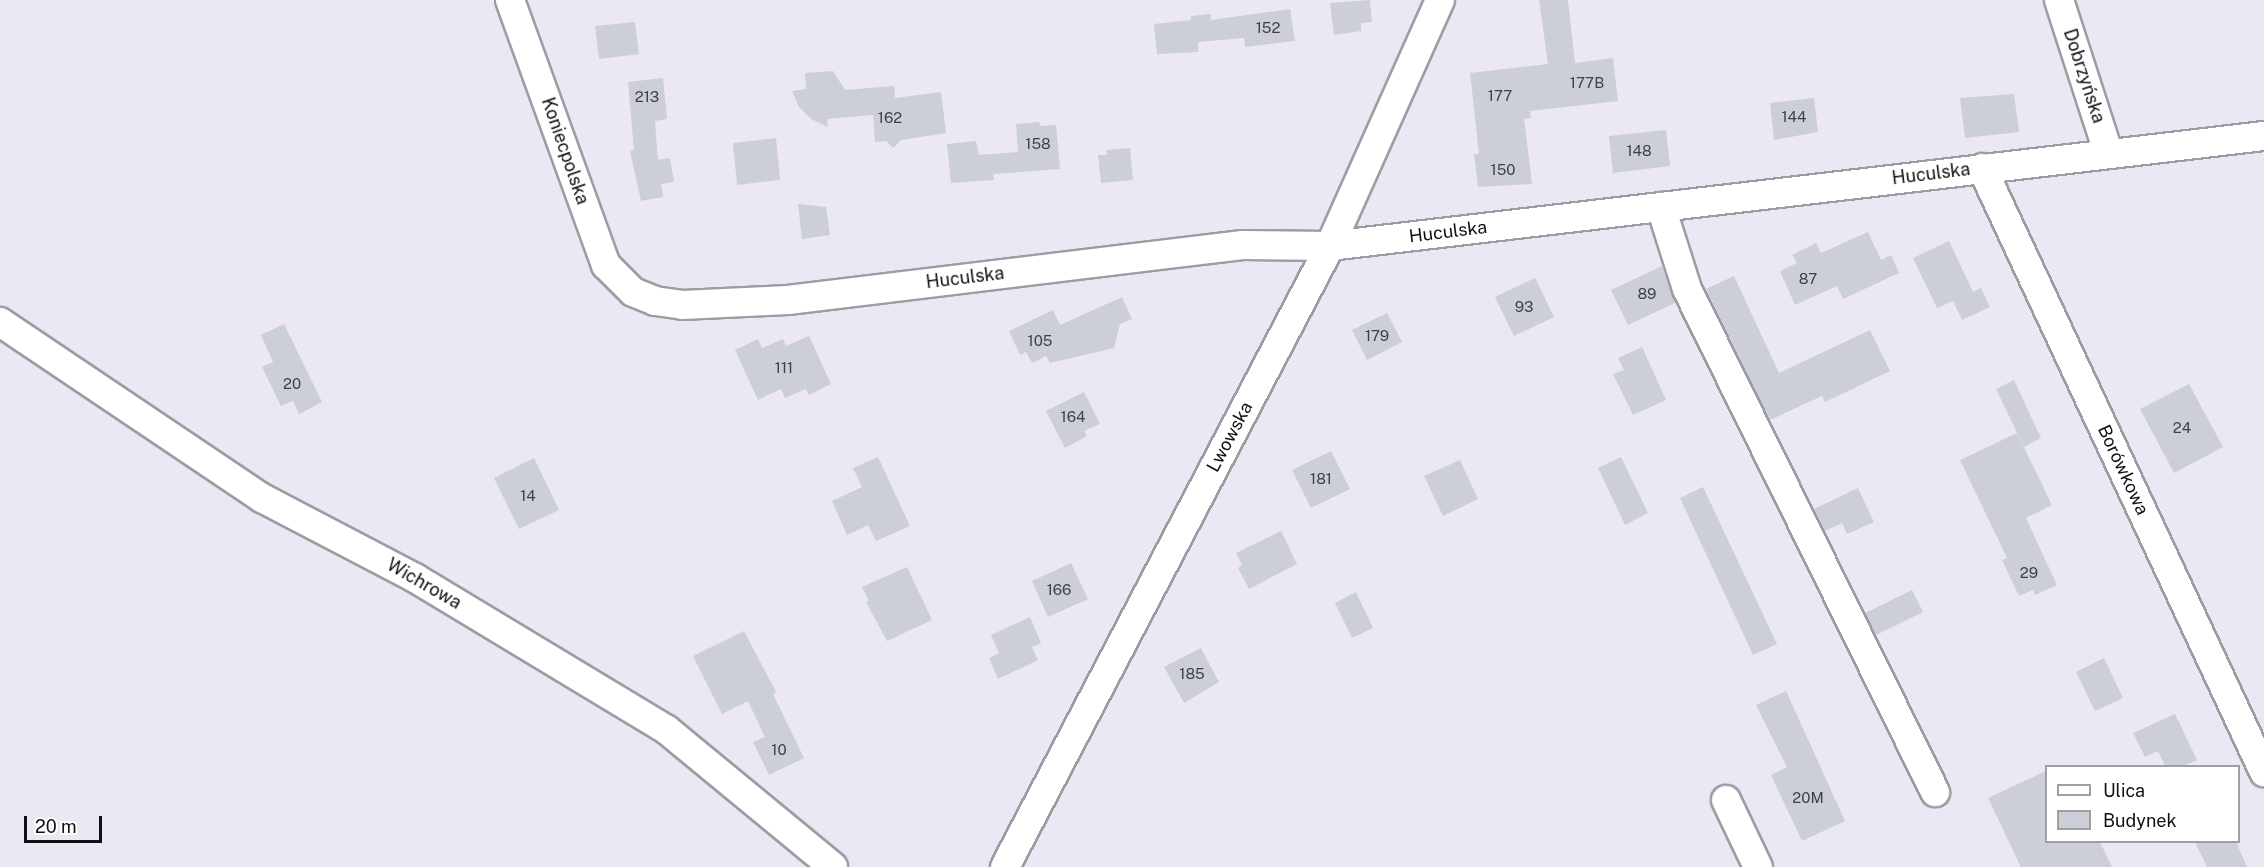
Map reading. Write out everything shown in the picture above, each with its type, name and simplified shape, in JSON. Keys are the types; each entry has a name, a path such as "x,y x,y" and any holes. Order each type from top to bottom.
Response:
{"street":[{"name":"Koniecpolska","path":"510,0 606,265 633,292"},
{"name":"Lwowska","path":"1005,867 1330,246 1440,0"},
{"name":"Dobrzyńska","path":"2060,0 2108,152"},
{"name":"Huculska","path":"633,292 655,301 682,305 788,300 1233,247 1292,243 1330,246 2108,152 2264,136"},
{"name":"Borówkowa","path":"1982,168 2264,772"},
{"path":"1661,207 1687,289 1935,792"},
{"name":"Wichrowa","path":"0,322 262,498 415,578 667,729 833,867"},
{"path":"1726,800 1758,867"}],"building":[{"path":"1370,0 1372,22 1361,23 1361,31 1334,35 1330,3"},
{"path":"1539,0 1568,0 1575,63 1613,58 1618,101 1530,111 1531,118 1524,119 1532,184 1478,187 1474,154 1479,154 1470,73 1548,64"},
{"path":"1290,9 1295,41 1245,47 1244,38 1198,42 1198,52 1157,54 1154,24 1191,20 1191,16 1211,14 1211,20"},
{"path":"635,22 639,54 599,59 595,26"},
{"path":"833,71 845,90 894,86 895,98 941,92 946,133 901,140 893,148 886,141 875,142 873,115 827,119 828,127 811,119 799,107 792,91 806,89 805,73"},
{"path":"663,78 667,119 655,121 658,160 670,158 674,182 661,184 663,197 641,201 630,151 634,150 628,82"},
{"path":"2014,94 2019,132 1965,138 1960,98"},
{"path":"1814,98 1818,132 1774,140 1770,103"},
{"path":"1039,122 1040,126 1056,125 1060,169 993,174 994,180 951,183 947,144 976,141 979,155 1018,152 1016,124"},
{"path":"1666,130 1670,166 1613,173 1609,136"},
{"path":"776,138 780,180 737,185 733,143"},
{"path":"1130,148 1133,180 1101,183 1098,155 1107,155 1106,150"},
{"path":"798,204 826,207 830,235 802,239"},
{"path":"1868,232 1881,260 1891,255 1899,273 1843,299 1837,286 1795,305 1780,271 1797,263 1792,255 1816,243 1821,253"},
{"path":"1949,241 1973,292 1981,288 1990,307 1962,320 1953,301 1937,308 1913,258"},
{"path":"1662,266 1675,303 1628,325 1611,290"},
{"path":"1734,276 1779,373 1870,330 1890,371 1825,402 1822,396 1770,420 1706,289"},
{"path":"1535,278 1554,317 1514,336 1495,297"},
{"path":"1122,297 1132,319 1120,324 1114,348 1050,363 1046,356 1032,363 1026,352 1020,355 1009,331 1053,310 1060,325"},
{"path":"1387,313 1402,342 1367,360 1352,330"},
{"path":"284,324 322,402 299,414 293,401 281,406 262,367 273,362 261,335"},
{"path":"809,336 831,384 809,395 806,389 785,398 781,389 758,400 735,350 758,339 762,348 783,339 786,346"},
{"path":"1642,347 1666,400 1633,415 1613,374 1624,370 1618,358"},
{"path":"2014,380 2041,438 2024,447 1996,389"},
{"path":"2189,384 2223,447 2174,473 2140,409"},
{"path":"1084,392 1100,424 1084,431 1087,436 1065,448 1046,411"},
{"path":"2017,433 2052,505 2026,518 2057,585 2035,595 2033,590 2019,596 2002,560 2007,558 1960,460"},
{"path":"1331,451 1350,489 1311,508 1292,470"},
{"path":"878,457 910,526 876,541 868,525 847,535 832,501 862,487 853,468"},
{"path":"1621,457 1648,513 1625,525 1598,468"},
{"path":"534,458 559,510 519,529 494,478"},
{"path":"1460,460 1478,499 1443,516 1424,476"},
{"path":"1703,487 1777,644 1753,655 1680,498"},
{"path":"1858,488 1874,522 1847,534 1842,523 1825,531 1814,509"},
{"path":"1281,531 1297,564 1249,589 1238,568 1242,565 1236,553"},
{"path":"1071,563 1088,599 1048,617 1032,581"},
{"path":"907,567 932,620 887,641 866,602 869,601 862,587"},
{"path":"1912,590 1923,612 1876,635 1865,613"},
{"path":"1356,592 1373,628 1352,638 1335,603"},
{"path":"1030,617 1041,643 1032,647 1038,660 998,679 989,658 999,653 991,635"},
{"path":"744,631 776,692 773,694 804,758 769,775 753,742 765,737 748,701 722,714 693,656"},
{"path":"1201,648 1219,682 1184,703 1164,667"},
{"path":"2104,658 2123,698 2095,711 2076,672"},
{"path":"1786,691 1845,821 1802,841 1771,775 1787,767 1756,705"},
{"path":"2175,714 2197,760 2185,765 2165,765 2158,751 2145,757 2133,733"},
{"path":"2045,771 2045,843 2100,843 2112,867 2021,867 1988,798"},
{"path":"2195,843 2236,843 2247,867 2207,867"}]}
